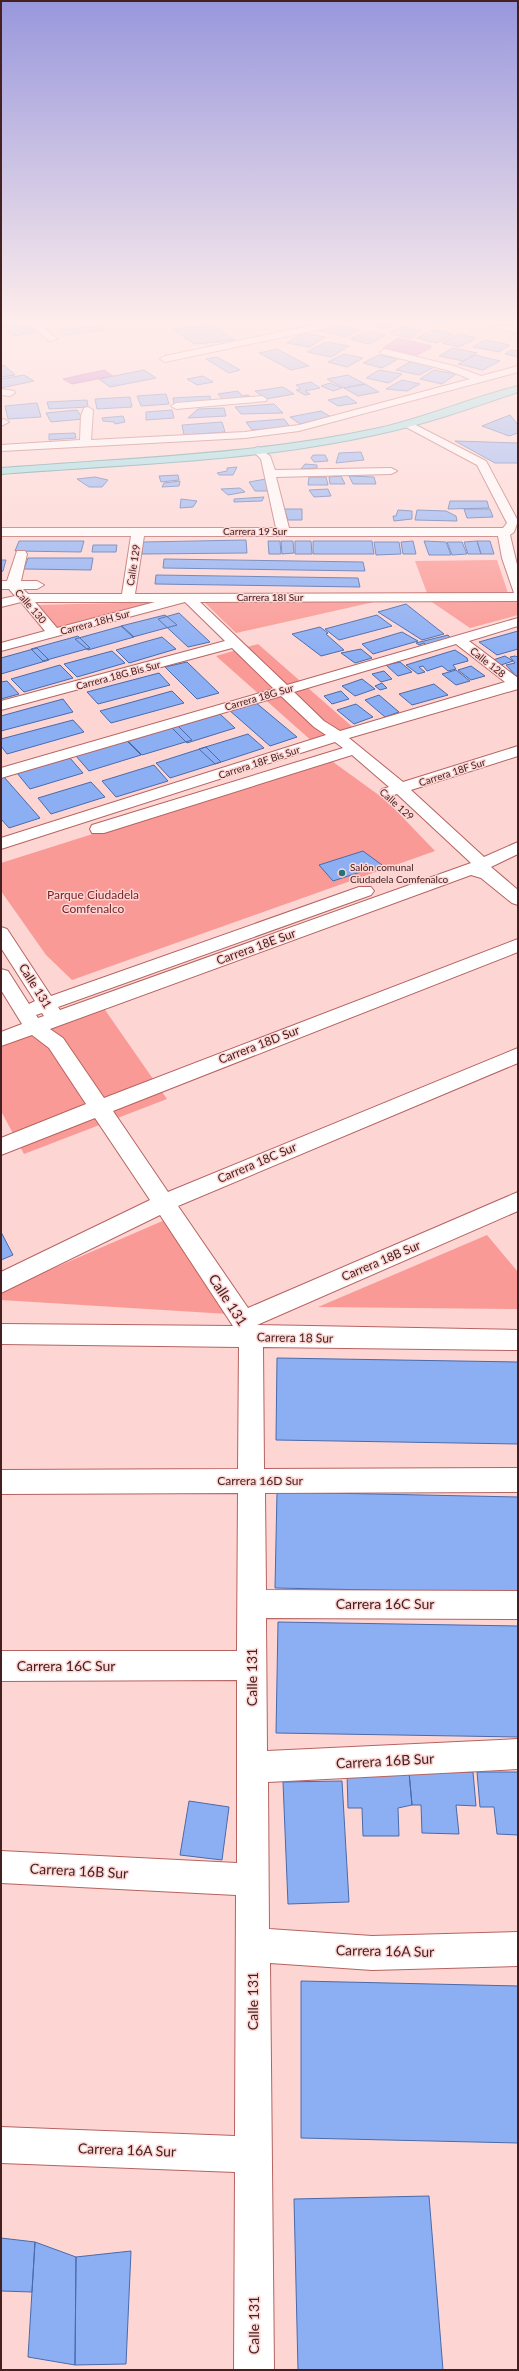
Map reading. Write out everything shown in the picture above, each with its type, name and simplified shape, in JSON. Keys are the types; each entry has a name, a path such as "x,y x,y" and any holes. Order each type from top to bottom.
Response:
{"main road":[{"path":"1,461 211,447 307,436"},
{"path":"1,471 258,450 321,442 352,436"}],"street":[{"path":"85,436 85,444"},
{"path":"1,448 234,436"},
{"path":"430,436 482,463 513,523 508,532 504,535 508,558 518,590"},
{"path":"258,450 266,458 283,531"},
{"path":"270,474 391,471"},
{"name":"Carrera 19 Sur","path":"1,532 508,532"},
{"name":"Calle 129","path":"129,591 138,533"},
{"name":"Calle 130","path":"21,554 7,586 22,598 54,633"},
{"name":"Carrera 18I Sur","path":"7,586 129,591 188,597 518,597"},
{"name":"Carrera 18I Sur","path":"1,603 22,598 129,591"},
{"path":"188,597 319,724 331,739"},
{"name":"Carrera 18H Sur","path":"1,647 188,597"},
{"name":"Carrera 18G Sur","path":"1,773 518,622"},
{"name":"Calle 128","path":"458,639 517,684"},
{"name":"Carrera 18G Bis Sur","path":"1,706 234,643"},
{"name":"Carrera 18F Bis Sur","path":"1,844 331,739 517,684"},
{"name":"Calle 129","path":"331,739 399,796 474,865 518,899"},
{"name":"Carrera 18F Sur","path":"399,796 518,751"},
{"name":"Carrera 18F Bis Sur","path":"1,860 345,752"},
{"name":"Carrera 18F Sur","path":"399,796 518,764"},
{"name":"Carrera 18E Sur","path":"1,1039 29,1020 474,865 514,849"},
{"name":"Calle 131","path":"3,940 51,1012 56,1043"},
{"name":"Carrera 18D Sur","path":"1,1147 101,1109 196,1069 518,945"},
{"name":"Calle 131","path":"1,975 29,1020 56,1043 247,1329 252,1481 254,2370"},
{"name":"Carrera 18C Sur","path":"1,1284 164,1203 518,1055"},
{"name":"Carrera 18B Sur","path":"247,1329 518,1201"},
{"name":"Carrera 18 Sur","path":"1,1334 247,1329 518,1340"},
{"name":"Carrera 16D Sur","path":"1,1482 518,1480"},
{"name":"Carrera 16C Sur","path":"252,1604 518,1604"},
{"name":"Carrera 16C Sur","path":"1,1666 252,1665"},
{"name":"Carrera 16B Sur","path":"252,1767 518,1754"},
{"name":"Carrera 16B Sur","path":"1,1867 253,1880"},
{"name":"Carrera 16A Sur","path":"253,1945 372,1953 518,1949"},
{"name":"Carrera 16A Sur","path":"1,2145 253,2155"}],"green space":[{"path":"497,560 509,596 427,593 415,561"},
{"path":"426,598 518,600 518,615 470,628"},
{"path":"383,600 236,633 204,602"},
{"path":"165,602 57,631 34,605"},
{"path":"258,644 356,730 314,743 216,656"},
{"name":"Parque Ciudadela Comfenalco","path":"329,759 387,801 435,851 72,980 46,955 1,891 1,863"},
{"path":"103,1007 167,1099 24,1154 1,1111 1,1047"},
{"path":"167,1219 228,1314 1,1300 1,1291"},
{"path":"487,1235 518,1272 518,1309 318,1307"}],"building":[{"path":"49,436 76,436 76,438 49,440"},
{"path":"455,441 518,443 518,463 495,463"},
{"path":"361,452 364,460 336,463 339,453"},
{"path":"313,455 325,455 328,461 314,462 311,458"},
{"path":"305,464 317,465 317,468 301,469"},
{"path":"237,467 233,475 219,475 217,473 227,471 227,468"},
{"path":"178,475 179,480 161,482 159,476"},
{"path":"341,476 345,484 330,484 329,477"},
{"path":"349,476 374,477 376,484 353,484"},
{"path":"95,477 108,480 102,487 89,487 77,479"},
{"path":"309,477 326,477 328,485 308,485"},
{"path":"266,479 268,491 255,491 249,482"},
{"path":"180,481 179,486 162,487 164,483"},
{"path":"240,488 245,492 228,495 221,489"},
{"path":"328,489 331,496 314,497 309,490"},
{"path":"264,497 262,501 234,502 234,499"},
{"path":"181,499 197,501 193,507 180,508"},
{"path":"450,501 487,501 489,508 448,509"},
{"path":"284,509 302,509 302,520 288,520"},
{"path":"464,509 490,509 493,517 467,518"},
{"path":"398,510 412,511 412,519 394,521 393,516 396,516"},
{"path":"417,510 446,511 456,516 457,521 415,520"},
{"path":"246,540 247,553 142,554 143,542"},
{"path":"19,541 84,541 81,552 15,551"},
{"path":"268,541 280,541 281,554 269,554"},
{"path":"281,541 293,541 294,553 282,554"},
{"path":"295,541 311,541 312,554 295,554"},
{"path":"313,541 372,541 374,554 313,554"},
{"path":"413,541 416,554 403,554 401,542"},
{"path":"424,541 446,542 451,555 429,555"},
{"path":"477,541 490,541 494,554 481,554"},
{"path":"477,541 481,554 468,554 464,542"},
{"path":"374,542 399,542 401,554 376,555"},
{"path":"447,542 462,542 467,554 452,555"},
{"path":"93,545 117,545 116,552 92,552"},
{"path":"28,558 93,558 91,570 24,569"},
{"path":"164,559 363,562 365,571 163,568"},
{"path":"1,560 6,560 3,571 1,572"},
{"path":"156,575 358,578 360,587 155,584"},
{"path":"406,604 444,634 422,640 378,612"},
{"path":"179,613 210,642 188,647 158,619"},
{"path":"165,615 177,625 133,637 121,626"},
{"path":"377,615 392,626 339,640 325,629"},
{"path":"122,626 134,637 88,650 75,639"},
{"path":"320,627 328,633 326,634 344,650 321,656 292,634"},
{"path":"518,631 518,649 497,655 479,642"},
{"path":"402,632 418,641 373,654 362,644"},
{"path":"448,635 451,639 427,646 424,643 419,645 416,643"},
{"path":"78,636 90,648 43,661 31,649"},
{"path":"162,637 176,649 129,663 116,650"},
{"path":"37,648 49,660 1,674 1,658"},
{"path":"361,649 372,658 355,663 341,653"},
{"path":"455,650 467,658 468,661 453,665 456,669 448,671 442,666 427,671 423,666 419,667 425,672 418,674 406,665"},
{"path":"112,651 125,663 77,677 64,664"},
{"path":"505,656 513,661 501,665 490,661"},
{"path":"510,657 518,657 518,675 516,676 506,665 515,663"},
{"path":"187,662 219,693 197,699 165,667"},
{"path":"400,662 412,672 398,676 386,665"},
{"path":"60,665 73,678 24,692 11,679"},
{"path":"471,666 485,676 471,680 458,670"},
{"path":"456,670 470,681 456,685 442,674"},
{"path":"384,671 392,679 381,682 372,674"},
{"path":"159,673 170,685 98,704 87,692"},
{"path":"362,679 375,689 355,696 342,686"},
{"path":"7,681 19,694 1,699 1,682"},
{"path":"382,683 387,688 380,690 375,686"},
{"path":"434,684 448,695 412,705 399,694"},
{"path":"172,691 184,703 111,723 100,711"},
{"path":"341,691 349,699 332,704 324,696"},
{"path":"379,695 399,712 385,717 365,700"},
{"path":"63,699 73,712 1,731 1,716"},
{"path":"255,702 297,737 270,746 229,710"},
{"path":"356,704 373,717 354,724 337,710"},
{"path":"220,714 235,728 187,743 172,728"},
{"path":"73,720 84,732 7,754 1,746 1,739"},
{"path":"177,725 192,740 142,755 127,740"},
{"path":"248,734 264,748 215,764 199,749"},
{"path":"126,740 141,755 89,771 76,756"},
{"path":"206,747 221,762 170,778 156,763"},
{"path":"70,758 83,773 30,789 17,773"},
{"path":"154,765 168,781 116,797 102,781"},
{"path":"4,777 40,818 9,828 1,819 1,778"},
{"path":"91,782 105,797 51,814 38,798"},
{"name":"Salón comunal Ciudadela Comfenalco","path":"363,851 382,865 333,881 319,865"},
{"path":"1,1232 13,1255 1,1260"},
{"path":"277,1358 518,1362 518,1444 276,1440"},
{"path":"277,1492 518,1497 518,1593 275,1588"},
{"path":"278,1622 518,1626 518,1737 276,1733"},
{"path":"409,1772 473,1772 476,1806 456,1805 459,1834 422,1833 421,1805 412,1805"},
{"path":"409,1772 412,1805 398,1808 399,1836 363,1836 362,1808 348,1808 347,1773"},
{"path":"477,1772 518,1772 518,1835 497,1834 494,1807 480,1807"},
{"path":"342,1781 349,1902 288,1904 283,1782"},
{"path":"189,1801 229,1807 222,1860 180,1855"},
{"path":"301,1981 518,1986 518,2143 301,2138"},
{"path":"429,2196 443,2370 298,2370 294,2199"},
{"path":"1,2238 35,2242 32,2292 1,2291"},
{"path":"35,2242 76,2257 75,2365 28,2357"},
{"path":"131,2251 126,2364 75,2365 76,2257"}],"place":[{"name":"Salón comunal Ciudadela Comfenalco","path":"342,873"}]}
